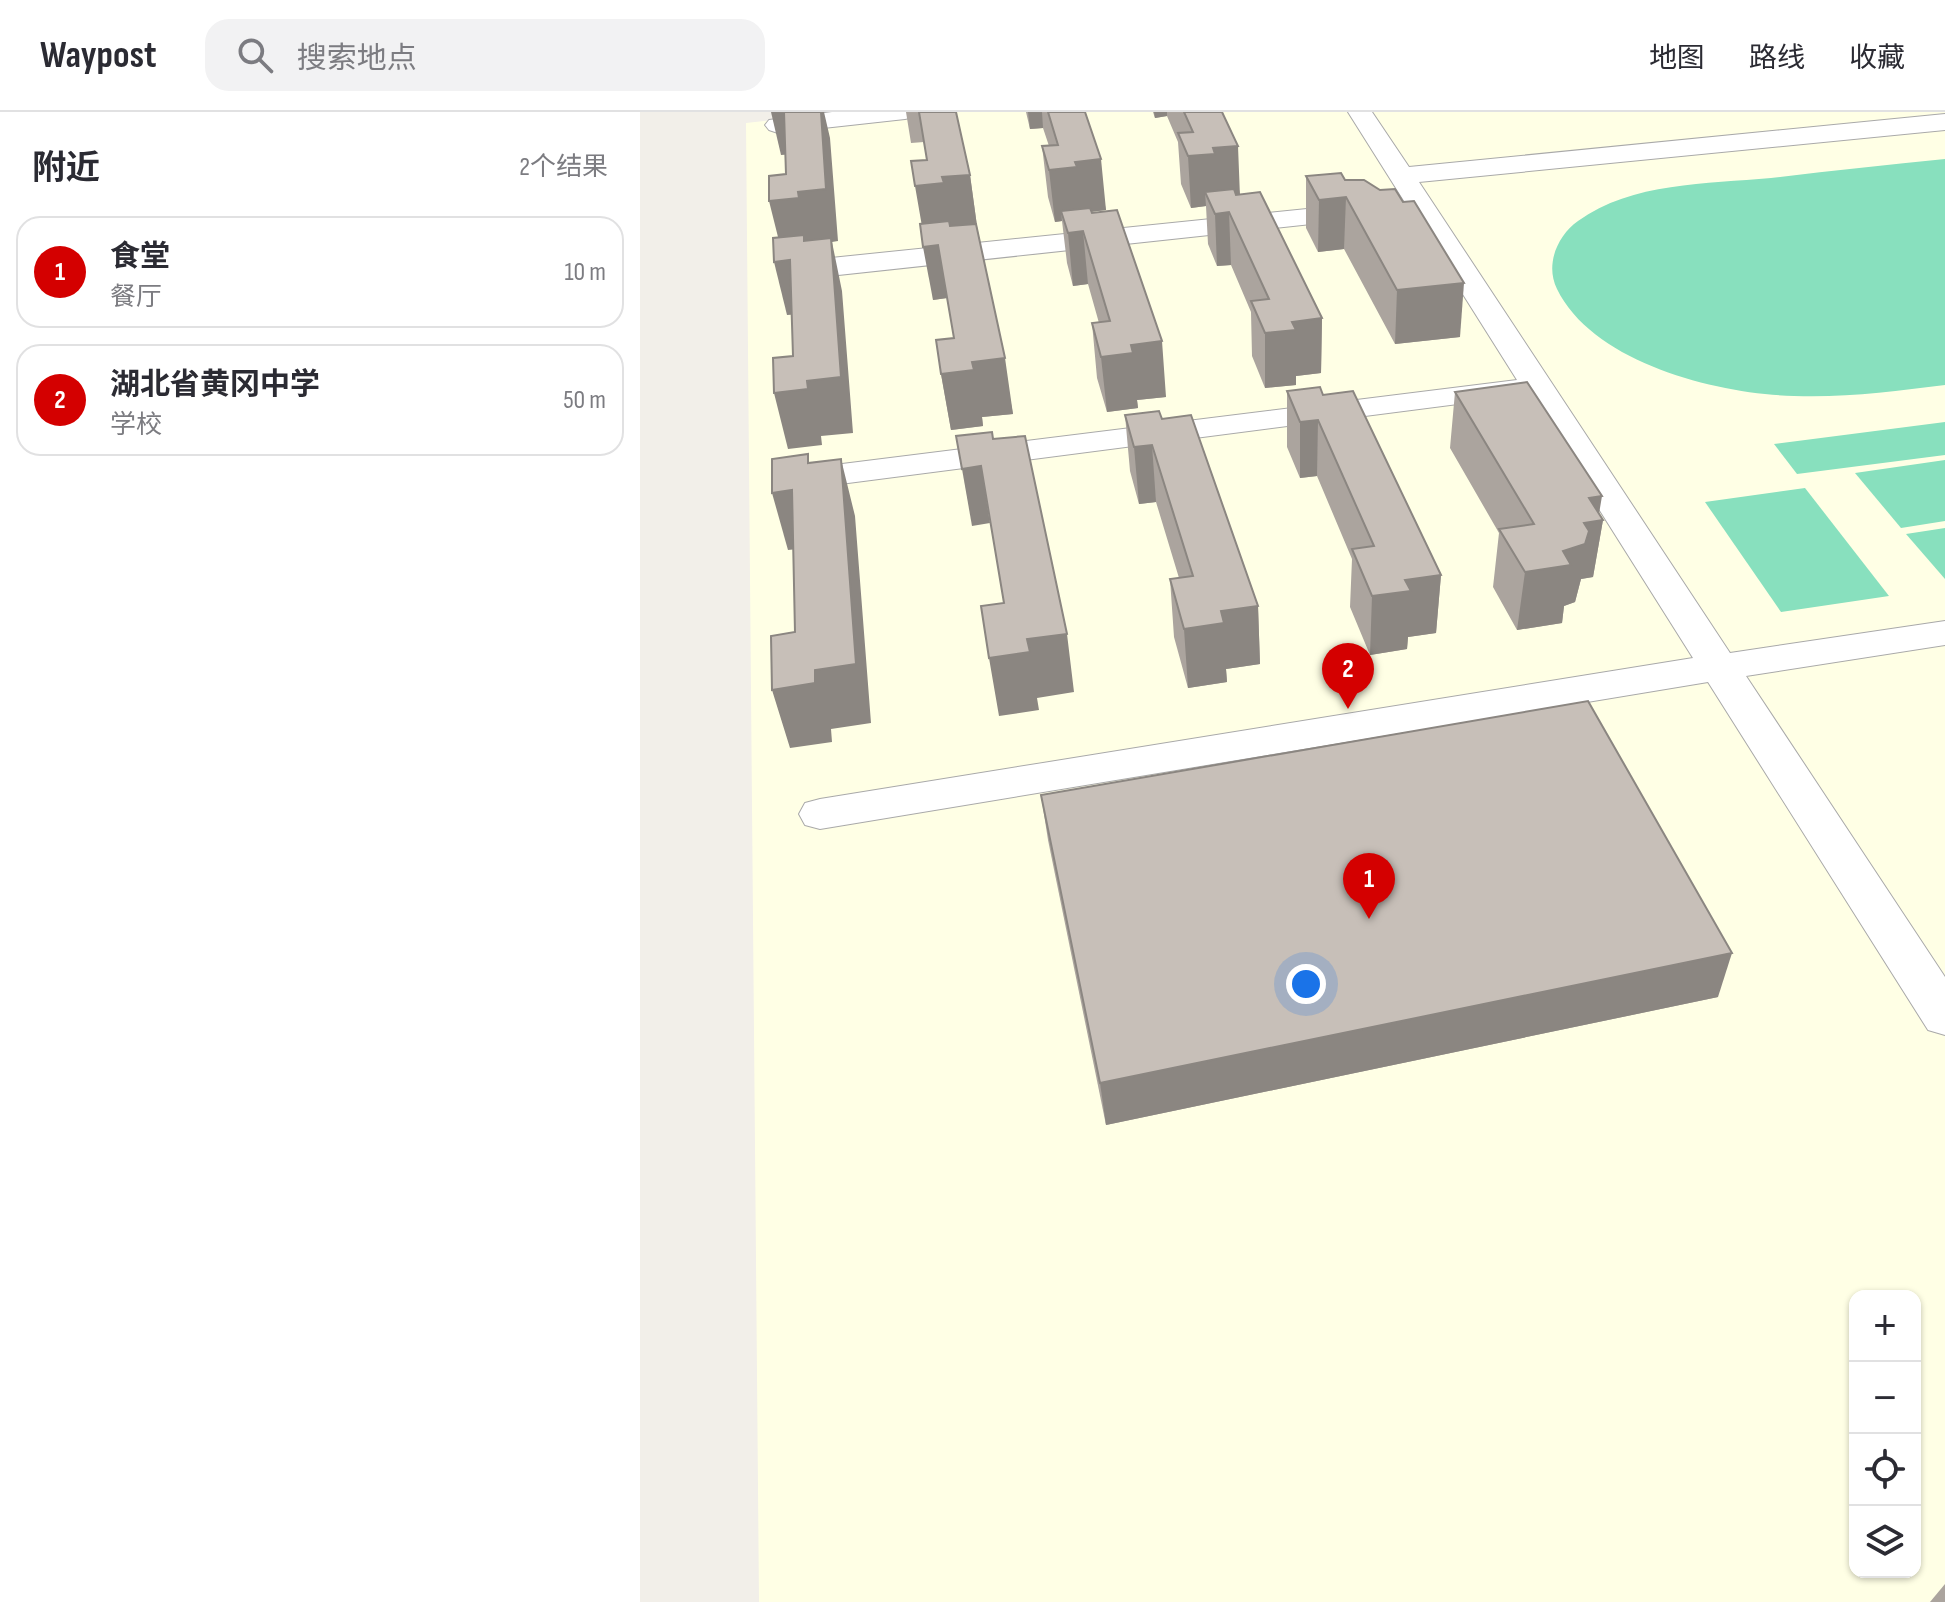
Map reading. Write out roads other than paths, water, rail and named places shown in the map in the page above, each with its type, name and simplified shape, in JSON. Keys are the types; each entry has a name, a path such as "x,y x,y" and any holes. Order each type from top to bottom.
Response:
{"lane":[{"path":"778,125 905,112"},
{"path":"1360,112 1945,1016"},
{"path":"792,271 1945,122"},
{"path":"794,480 1537,386"},
{"path":"820,814 1945,633"}],"place":[{"name":"湖北省黄冈中学","path":"1348,709"},
{"name":"食堂","path":"1369,919"}]}
